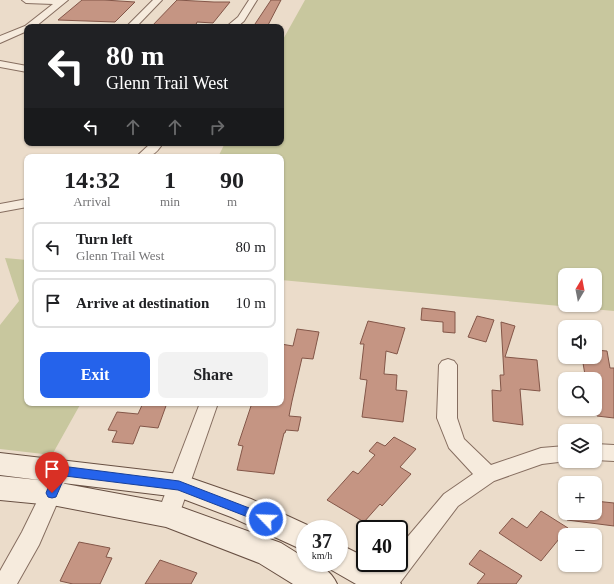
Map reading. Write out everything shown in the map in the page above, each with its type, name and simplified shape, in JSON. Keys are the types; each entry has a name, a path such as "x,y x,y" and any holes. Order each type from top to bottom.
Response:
{"street":[{"path":"26,0 62,1"},
{"path":"134,24 158,0"},
{"path":"235,24 241,19 253,0"},
{"path":"32,24 62,1"},
{"path":"0,40 24,29"},
{"path":"0,64 24,68"},
{"path":"146,154 155,146"},
{"path":"0,208 24,204"},
{"path":"448,366 447,418 456,443 487,475"},
{"path":"168,514 208,406"},
{"path":"602,452 614,453"},
{"path":"348,563 386,584 396,568 451,500 487,475 541,456 558,455"},
{"path":"0,464 168,514 270,553 321,584"},
{"path":"5,584 31,538 57,482"},
{"path":"0,488 57,482 179,486 241,508 296,533"}],"green space":[{"path":"305,0 614,0 614,311 602,310 602,268 558,268 558,306 284,280 284,154 220,154 224,146 284,146 284,38"},
{"path":"5,258 24,260 24,406 79,406 52,455 0,449 0,325 19,301"}],"building":[{"path":"82,0 135,2 115,22 58,20"},
{"path":"177,0 230,2 213,23 197,22 196,24 154,24"},
{"path":"271,0 281,0 269,24 255,24"},
{"path":"422,308 455,312 455,333 443,332 443,322 421,320"},
{"path":"477,316 494,320 486,342 468,337"},
{"path":"368,321 405,328 397,354 386,351 384,374 397,375 396,390 407,391 403,422 362,417 367,380 360,379 364,344 360,344"},
{"path":"501,322 515,326 505,357 537,360 540,391 520,389 523,425 493,421 492,390 501,391 500,375 504,375"},
{"path":"297,329 319,332 313,359 302,358 292,401 289,416 301,417 298,431 286,430 284,433 274,474 237,470 243,446 238,445 251,406 284,406 284,344 293,346"},
{"path":"602,351 607,351 610,368 614,368 614,418 597,416 602,416 602,372 584,372 583,364 602,364"},
{"path":"142,406 166,406 158,428 140,426 133,444 112,442 117,431 108,430 117,412 138,414"},
{"path":"394,437 416,449 400,467 411,474 382,506 380,504 366,520 361,520 327,500 353,471 358,474 375,455 369,451 377,442 385,446"},
{"path":"602,502 614,503 614,526 567,520 602,520"},
{"path":"541,511 568,528 558,528 558,540 541,561 499,533 512,518 527,528"},
{"path":"79,542 110,548 106,557 112,558 100,584 73,584 60,581"},
{"path":"480,550 522,576 516,584 477,584 485,574 469,564"},
{"path":"160,560 197,573 191,584 145,584"}],"route":[{"path":"52,493 61,470 179,486 241,508 266,519"}]}
